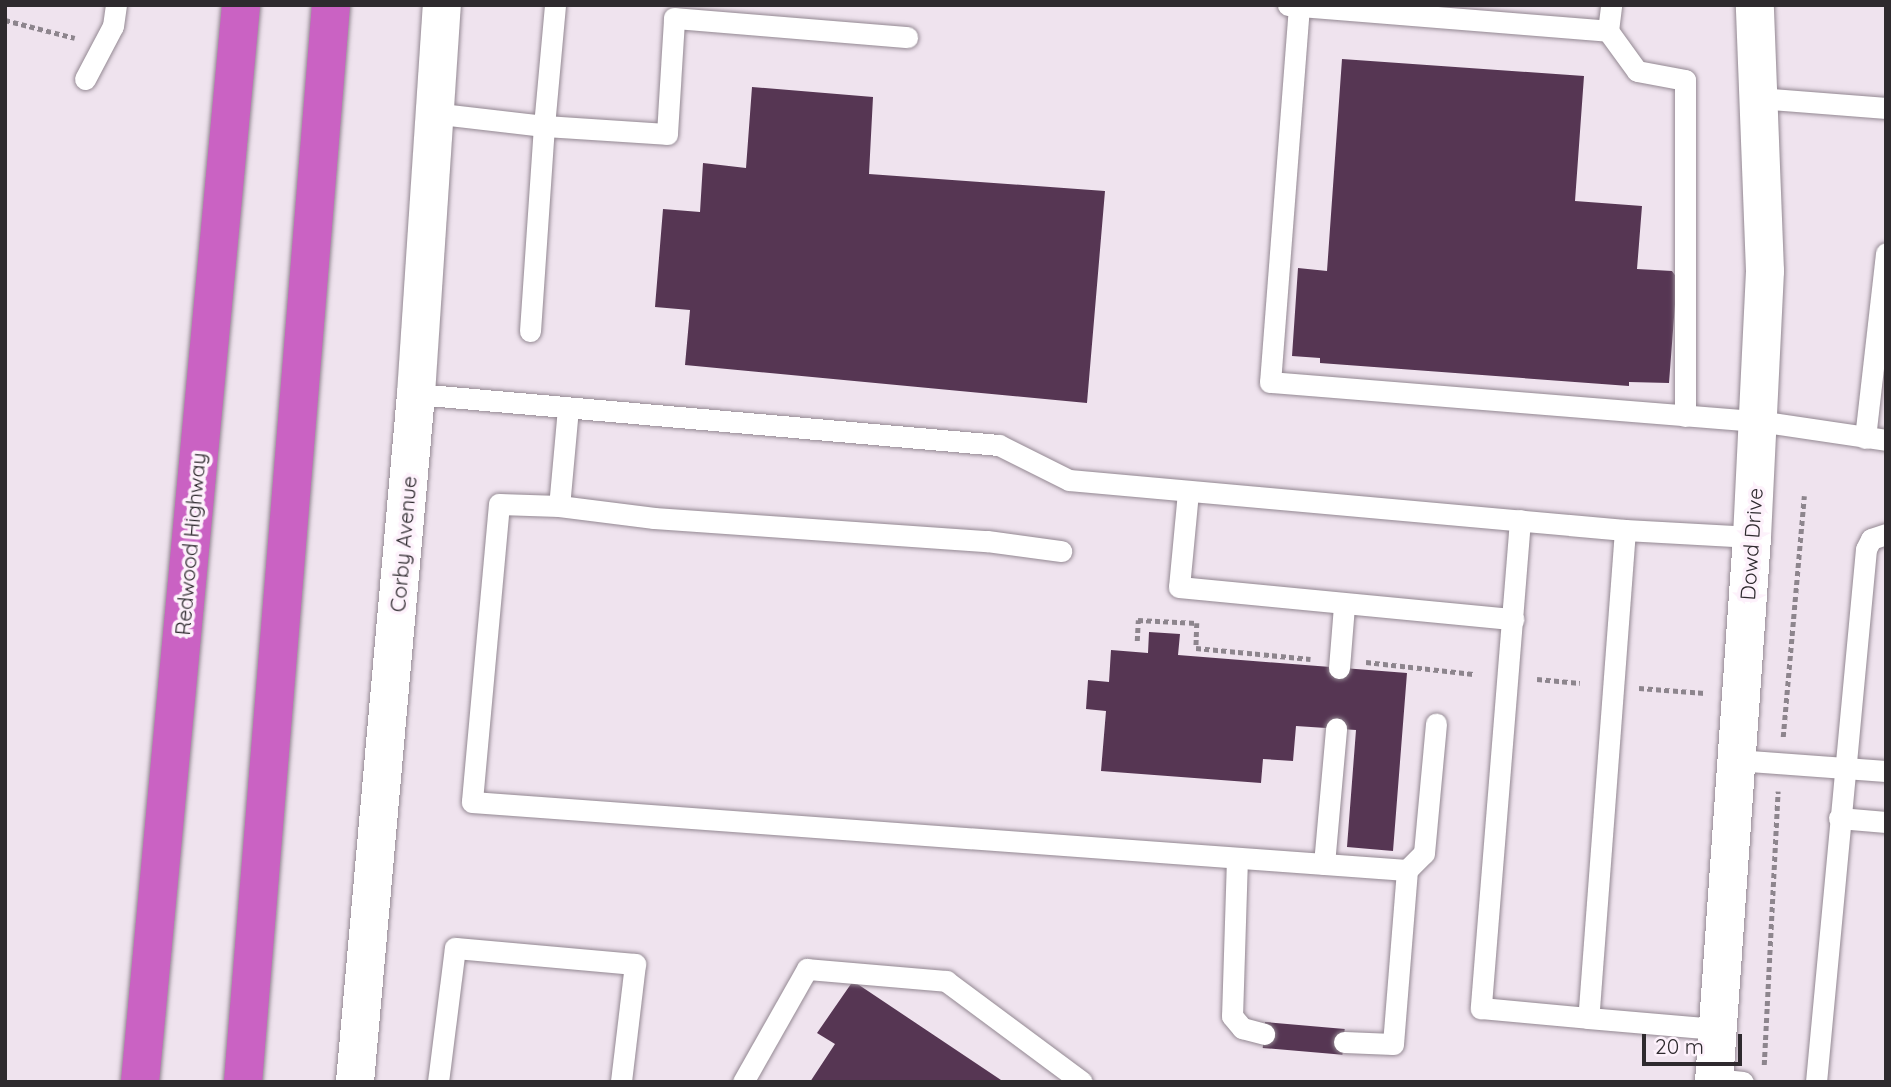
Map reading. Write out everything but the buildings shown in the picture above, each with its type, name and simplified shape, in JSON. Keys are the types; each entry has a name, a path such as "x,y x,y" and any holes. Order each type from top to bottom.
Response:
{"highway":[{"name":"Redwood Highway","path":"139,1082 241,5"},
{"path":"243,1082 331,5"}],"street":[{"name":"Corby Avenue","path":"355,1082 416,394 432,113 442,5"},
{"name":"Dowd Drive","path":"1724,1081 1716,1030 1752,537 1765,271 1755,5"}],"lane":[{"path":"85,79 114,26 116,5"},
{"path":"530,331 555,5"},
{"path":"1611,5 1608,31 1637,71 1685,80 1685,416"},
{"path":"1608,31 1292,6 1270,382 1758,421 1875,439 1886,253"},
{"path":"432,113 544,126 667,134 674,18 907,37"},
{"path":"1759,98 1886,108"},
{"path":"416,394 999,445 1069,480 1625,530 1752,537"},
{"path":"559,506 568,408"},
{"path":"1188,492 1179,587 1344,606 1513,619"},
{"path":"1061,551 987,541 654,518 559,506 499,504 472,803 1407,870"},
{"path":"1520,520 1480,1008 1716,1030"},
{"path":"1588,1018 1625,530"},
{"path":"1816,1082 1843,768 1866,549 1871,539 1886,534"},
{"path":"1339,668 1344,606"},
{"path":"1344,1042 1393,1044 1407,870 1424,853 1436,724"},
{"path":"1324,864 1336,729"},
{"path":"1736,760 1886,771"},
{"path":"1839,818 1886,822"},
{"path":"1237,858 1232,1016 1242,1028 1264,1034"},
{"path":"438,1082 455,948 635,964 621,1082"},
{"path":"743,1082 807,969 946,981 1082,1082"}],"path":[{"path":"5,20 65,38 84,34"},
{"path":"1137,641 1138,620 1198,623 1196,648 1310,659"},
{"path":"1362,662 1473,674"},
{"path":"1537,679 1580,683"},
{"path":"1633,687 1705,693"}]}
